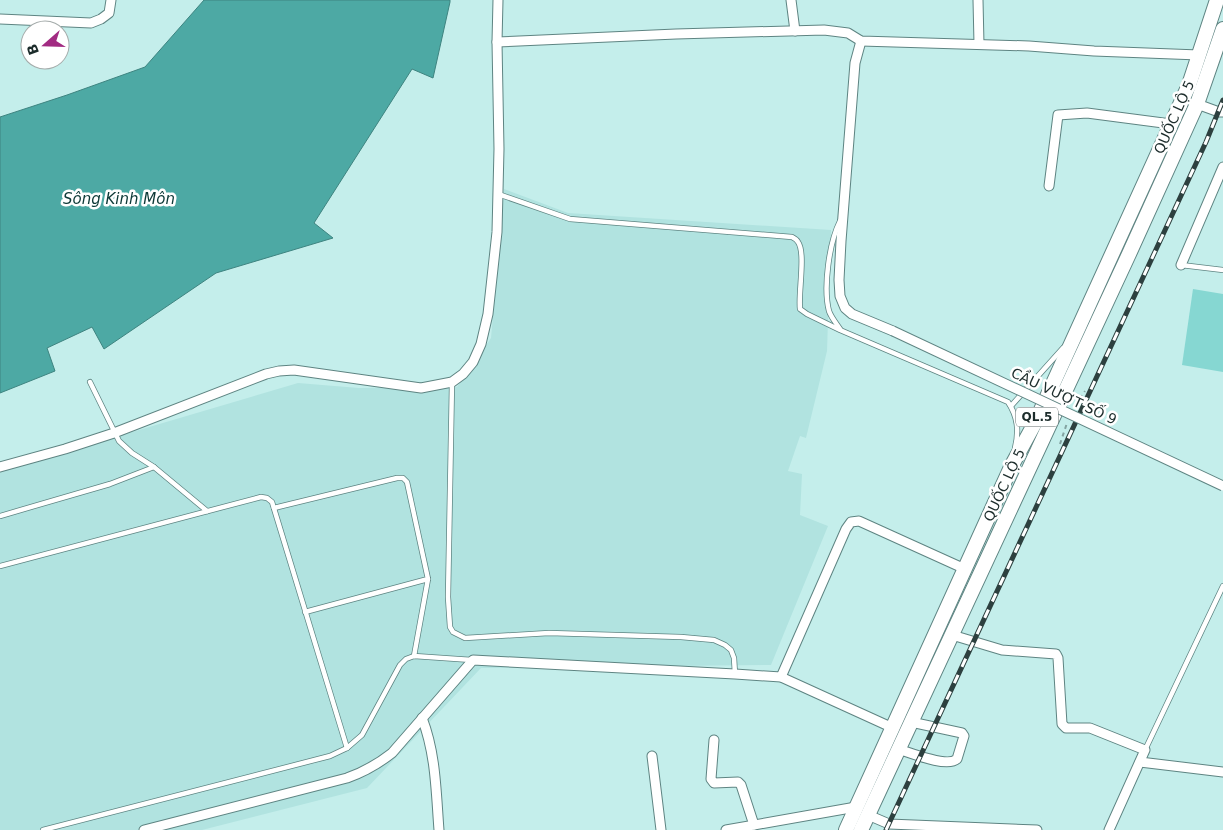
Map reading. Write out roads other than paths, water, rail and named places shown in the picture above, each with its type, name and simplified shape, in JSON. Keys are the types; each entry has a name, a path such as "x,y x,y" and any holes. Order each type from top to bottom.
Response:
{"highway":[{"name":"QUỐC LỘ 5","path":"861,830 862,811 893,728 1012,464 1036,421 1189,85 1217,0"},
{"name":"QUỐC LỘ 5","path":"846,830 862,811 898,749 952,635 1197,104 1223,29"}],"street":[{"path":"0,20 91,23 109,14 111,0"},
{"path":"0,467 114,433 257,377 280,371 294,370 420,388 452,382 463,374 473,362 481,344 488,314 498,232 498,0"},
{"path":"791,0 795,31"},
{"path":"978,0 979,44"},
{"path":"497,42 824,30 848,33 861,40 1199,54"},
{"name":"CẦU VƯỢT SỐ 9","path":"861,40 855,63 839,280 840,296 845,308 852,314 893,331 1223,486"},
{"path":"1197,104 1223,112"},
{"path":"1049,186 1058,115 1087,113 1171,124"},
{"path":"1182,265 1223,167"},
{"path":"781,677 846,529 851,522 859,521 965,569"},
{"path":"952,635 1002,650 1056,654 1058,658 1062,724 1066,728 1090,728 1145,750 1109,830"},
{"path":"144,830 364,772 392,752 473,660 781,677 893,728"},
{"path":"422,718 430,737 434,755 439,830"},
{"path":"898,749 950,763 958,759 964,736 962,733 911,722"},
{"path":"714,740 711,779 714,783 738,782 741,785 754,825"},
{"path":"652,756 661,830"},
{"path":"1140,762 1223,772"},
{"path":"726,830 862,811 889,824 1036,830"}],"lane":[{"path":"498,194 570,218 792,237 798,242 802,252 798,299 800,308 807,314 840,330 1008,402 1016,420 1018,436 1012,464"},
{"path":"840,330 830,313 827,295 830,253 835,232 843,216"},
{"path":"1182,265 1223,270"},
{"path":"1011,406 1076,333"},
{"path":"90,382 114,433 125,447 154,467 207,511"},
{"path":"452,382 448,597 450,627 453,632 465,638 549,633 681,637 714,640 725,644 731,650 734,658 735,674"},
{"path":"0,516 110,484 154,467"},
{"path":"274,508 403,478 407,482 428,579 414,656"},
{"path":"0,566 261,497 267,498 272,502 274,508 347,748"},
{"path":"305,612 428,579"},
{"path":"1145,750 1223,586"},
{"path":"43,830 321,759 347,748 362,735 400,665 406,659 414,656 473,660"}],"water":[{"name":"Sông Kinh Môn","path":"204,0 450,0 450,2 433,78 412,69 314,223 333,238 216,273 104,349 92,327 47,348 55,371 0,393 0,117 145,67"}],"railway":[{"path":"886,830 1206,142 1223,100"}]}
